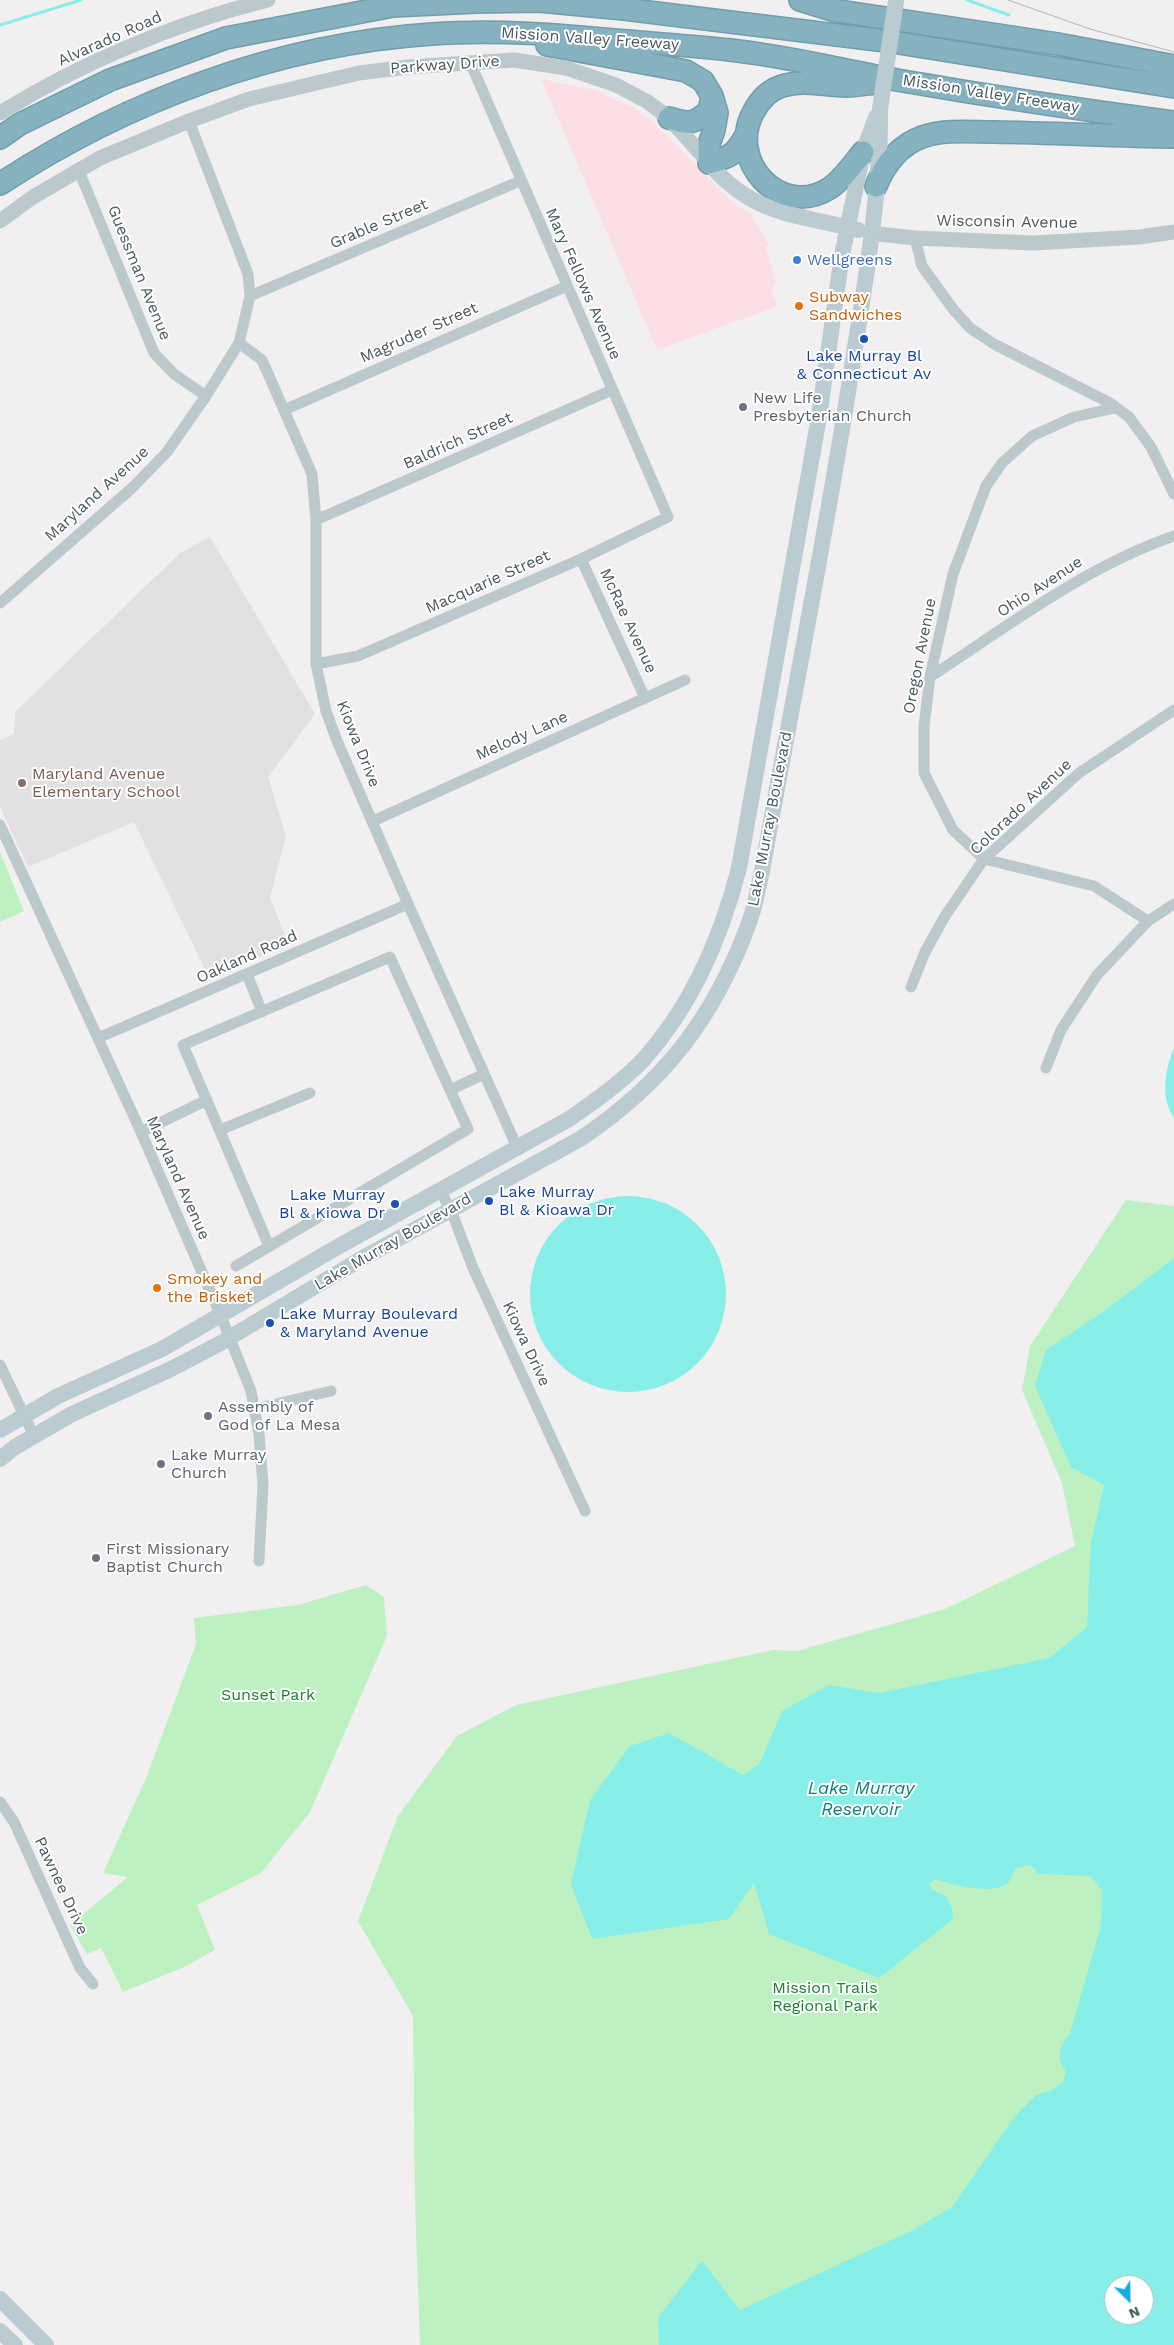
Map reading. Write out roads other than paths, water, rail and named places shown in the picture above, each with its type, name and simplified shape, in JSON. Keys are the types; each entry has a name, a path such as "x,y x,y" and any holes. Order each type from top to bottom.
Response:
{"highway":[{"path":"226,38 344,0"},
{"path":"800,0 832,10 1058,44 1174,66"},
{"name":"Mission Valley Freeway","path":"0,138 20,124 110,80 226,38 393,6 539,1 624,9 886,41 1174,87"},
{"path":"525,32 551,47 686,71 703,81 712,96 717,113 709,144 708,163 729,158 746,135 752,114 758,104 764,97 781,86 797,83 846,86 901,80"},
{"name":"Mission Valley Freeway","path":"0,184 49,153 111,120 166,96 280,59 346,45 432,34 525,32 732,50 901,80 1174,122"},
{"path":"668,118 684,122 697,122 709,111 712,96"},
{"path":"876,186 897,153 908,144 934,134 1060,133 1174,137"},
{"path":"746,135 750,161 760,178 774,190 790,196 810,196 829,188 838,182 863,152"}],"main road":[{"name":"Lake Murray Boulevard","path":"0,1459 72,1414 171,1369 229,1338 358,1261 580,1139 609,1119 658,1076 690,1038 714,1003 749,922 762,871 815,581 844,416 870,232 880,148 880,109 896,0"},
{"name":"Lake Murray Boulevard","path":"0,1430 58,1396 162,1349 440,1189 569,1119 643,1060 670,1027 692,992 727,912 738,868 820,417 842,256 863,152 880,109"},
{"name":"Parkway Drive","path":"708,163 734,188 759,205 774,211 870,232"},
{"path":"820,417 844,416"},
{"path":"791,578 815,581"},
{"path":"0,2299 46,2345"},
{"path":"0,2330 15,2345"}],"street":[{"name":"Alvarado Road","path":"0,113 51,85 128,48 211,16 268,0"},
{"name":"Parkway Drive","path":"0,221 32,197 100,158 249,98 359,73 408,66 514,60 566,68 616,86 648,102 668,118 708,163"},
{"name":"Mary Fellows Avenue","path":"470,62 520,181 668,518"},
{"name":"Maryland Avenue","path":"0,603 132,488 167,452 206,396 239,343 250,296 248,274 189,121"},
{"name":"Guessman Avenue","path":"79,171 154,353 174,374 206,396"},
{"name":"Grable Street","path":"250,296 520,181"},
{"name":"Wisconsin Avenue","path":"870,232 914,238 1033,243 1139,237 1174,232"},
{"path":"914,238 922,266 953,309 970,328 994,344 1115,408 1129,418 1150,447 1174,494"},
{"name":"Magruder Street","path":"284,410 567,286"},
{"name":"Kiowa Drive","path":"239,343 262,360 312,474 316,520 316,664 321,693 337,741 517,1147"},
{"name":"Baldrich Street","path":"316,520 612,390"},
{"name":"Oregon Avenue","path":"1115,408 1074,417 1044,429 1016,448 993,474 980,498 953,574 930,677 924,726 924,773 953,830 984,858 1094,886 1148,920"},
{"name":"Macquarie Street","path":"316,664 358,656 581,559 668,518"},
{"name":"Ohio Avenue","path":"930,677 1101,567 1174,536"},
{"name":"McRae Avenue","path":"581,559 645,698"},
{"name":"Melody Lane","path":"373,821 685,680"},
{"name":"Colorado Avenue","path":"911,987 925,952 945,916 984,858 1079,773 1174,710"},
{"name":"Maryland Avenue","path":"0,825 141,1132 221,1316 251,1391 255,1409 263,1485 259,1561"},
{"name":"Oakland Road","path":"98,1038 408,904"},
{"path":"1046,1068 1061,1030 1097,975 1148,920 1174,904"},
{"path":"236,1266 468,1129 390,957 183,1045 269,1246"},
{"path":"247,974 262,1012"},
{"path":"450,1090 484,1074"},
{"path":"220,1130 310,1093"},
{"path":"141,1132 206,1100"},
{"name":"Kiowa Drive","path":"440,1189 450,1209 473,1268 585,1511"},
{"path":"0,1365 34,1436"},
{"path":"255,1409 331,1391"},
{"name":"Pawnee Drive","path":"0,1802 14,1822 80,1968 93,1984"}],"water":[{"path":"1174,1048 1174,1118 1167,1101 1165,1083 1168,1065"},
{"path":"638,1196 666,1203 683,1212 698,1224 710,1239 719,1256 725,1275 725,1313 719,1332 710,1349 698,1364 683,1376 666,1385 647,1391 618,1392 590,1385 573,1376 558,1364 546,1349 537,1332 531,1313 530,1284 537,1256 546,1239 558,1224 573,1212 590,1203 609,1197"},
{"name":"Lake Murray Reservoir","path":"1174,1258 1174,2345 659,2345 658,2317 702,2261 740,2310 913,2230 952,2207 1015,2116 1036,2095 1050,2091 1063,2082 1066,2072 1061,2062 1060,2052 1070,2033 1101,1925 1102,1891 1091,1876 1038,1874 1031,1865 1016,1868 1011,1879 1005,1885 997,1888 964,1887 935,1879 929,1884 933,1890 947,1897 952,1908 953,1919 879,1978 769,1934 754,1883 729,1919 592,1939 571,1884 590,1800 630,1746 669,1733 743,1775 760,1763 782,1711 829,1685 879,1693 1049,1658 1087,1627 1091,1543 1104,1485 1071,1467 1035,1386 1046,1350 1104,1311"}],"waterway":[{"path":"0,25 81,0"},
{"path":"967,0 1009,15"}],"tram line":[{"path":"1008,0 1090,29 1174,52"}],"place":[{"name":"Wellgreens","path":"797,260"},
{"name":"Subway Sandwiches","path":"799,306"},
{"name":"Lake Murray Bl & Connecticut Av","path":"864,339"},
{"name":"New Life Presbyterian Church","path":"743,407"},
{"name":"Maryland Avenue Elementary School","path":"22,783"},
{"name":"Lake Murray Bl & Kioawa Dr","path":"489,1201"},
{"name":"Lake Murray Bl & Kiowa Dr","path":"395,1204"},
{"name":"Smokey and the Brisket","path":"157,1288"},
{"name":"Lake Murray Boulevard & Maryland Avenue","path":"270,1323"},
{"name":"Assembly of God of La Mesa","path":"208,1416"},
{"name":"Lake Murray Church","path":"161,1464"},
{"name":"First Missionary Baptist Church","path":"96,1558"}],"park label":[{"name":"Sunset Park","path":"268,1695"},
{"name":"Mission Trails Regional Park","path":"825,1997"}]}
